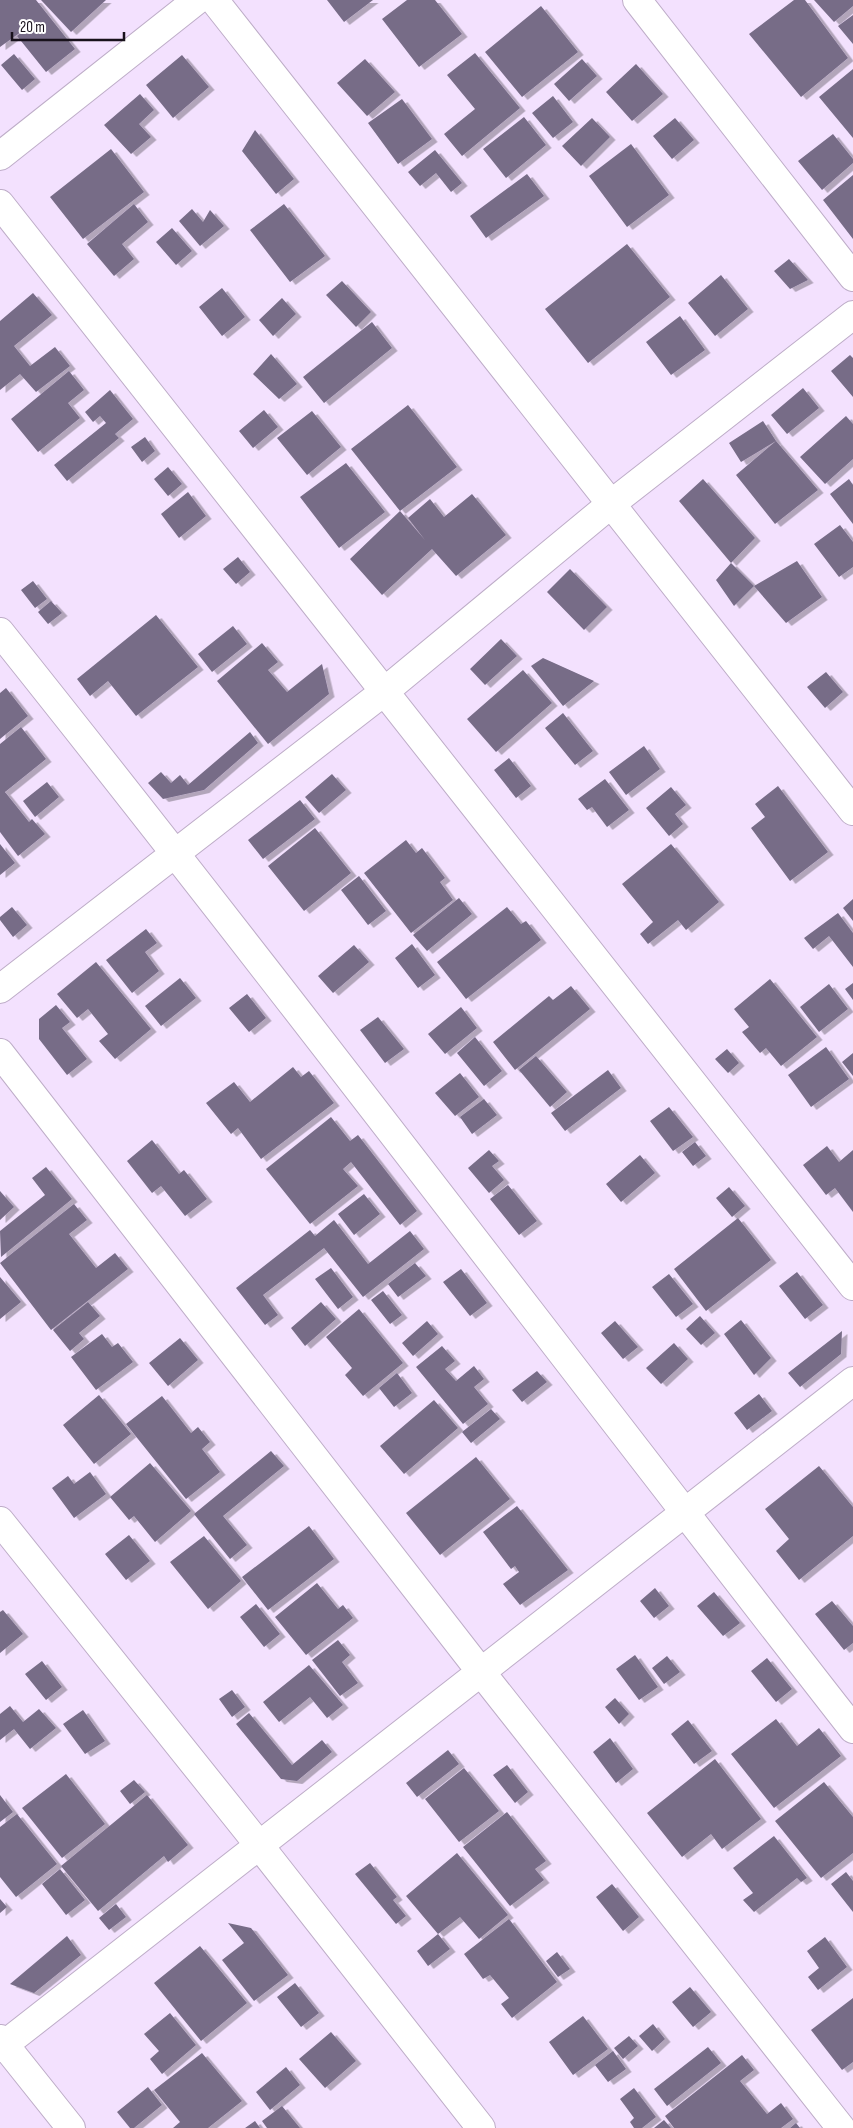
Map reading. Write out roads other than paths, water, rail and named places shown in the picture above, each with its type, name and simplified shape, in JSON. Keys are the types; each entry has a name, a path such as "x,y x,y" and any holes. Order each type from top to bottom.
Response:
{"street":[{"path":"0,156 197,0"},
{"path":"214,0 853,811"},
{"path":"637,0 853,277"},
{"path":"0,204 853,1286"},
{"path":"0,988 385,691 611,504 853,315"},
{"path":"0,632 176,852 684,1513 853,1729"},
{"path":"0,1053 481,1672 841,2128"},
{"path":"71,2128 1,2044 853,1381"},
{"path":"0,1521 259,1845 481,2128"}]}
